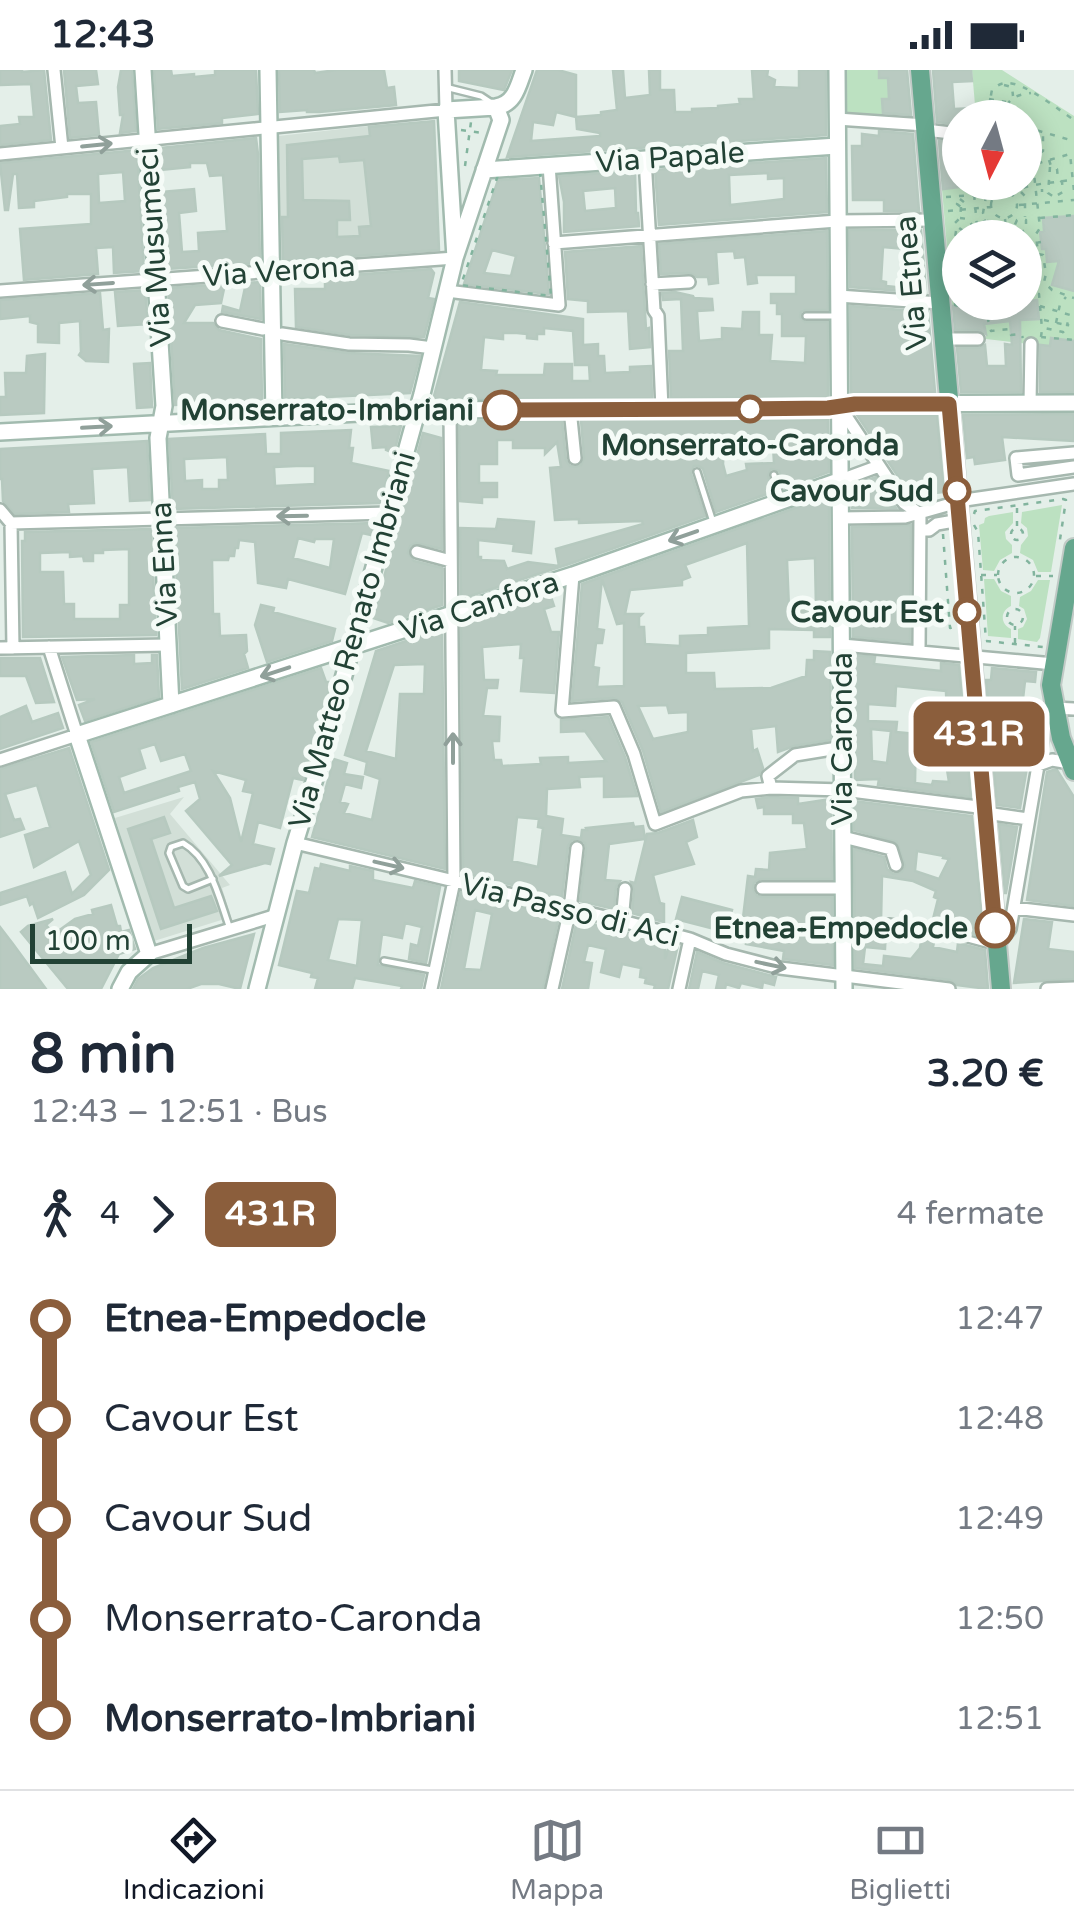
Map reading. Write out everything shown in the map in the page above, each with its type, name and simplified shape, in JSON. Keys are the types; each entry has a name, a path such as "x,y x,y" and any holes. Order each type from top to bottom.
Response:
{"main road":[{"name":"Via Musumeci","path":"143,70 164,406 161,424"},
{"path":"268,70 274,417"},
{"path":"447,258 451,202 440,110 507,104 513,99 524,70"},
{"name":"Via Caronda","path":"836,70 844,983"},
{"name":"Via Etnea","path":"920,70 925,127 942,220"},
{"path":"447,258 472,207 479,168 501,120 496,106"},
{"name":"Via Papale","path":"479,168 837,146"},
{"path":"451,202 460,209 472,207"},
{"name":"Via Matteo Renato Imbriani","path":"258,989 294,843 433,348 454,288 447,258"},
{"name":"Via Etnea","path":"948,320 944,339 949,404 974,655"},
{"path":"0,432 417,410 1074,402"},
{"name":"Via Enna","path":"161,424 158,438 171,705"},
{"name":"Via Canfora","path":"77,735 572,575 840,480"},
{"path":"1066,552 1069,609 1052,683 1071,758"},
{"path":"974,655 1001,989"},
{"path":"77,735 149,954 130,972 120,989"}],"street":[{"path":"54,70 62,148"},
{"path":"0,154 440,110 445,79"},
{"path":"837,120 942,130"},
{"path":"645,159 662,409"},
{"path":"454,288 559,305 549,165"},
{"path":"554,243 837,222 942,220"},
{"name":"Via Verona","path":"0,290 447,258"},
{"path":"652,284 689,282"},
{"path":"838,296 942,298"},
{"path":"222,321 263,330"},
{"path":"282,334 349,344 433,348"},
{"path":"944,339 978,340"},
{"path":"1030,404 1036,340"},
{"path":"840,406 904,503 920,514"},
{"path":"431,989 454,881 450,410"},
{"path":"570,410 575,458"},
{"path":"1018,475 1073,468 1073,453 1016,458 1018,475 1020,491"},
{"path":"840,480 879,466"},
{"path":"1050,470 1053,486"},
{"path":"841,518 905,517 1020,491 1074,484"},
{"path":"920,530 938,524 958,504"},
{"path":"0,510 11,523 6,648 168,645"},
{"path":"11,523 389,513"},
{"path":"917,650 920,514"},
{"path":"417,552 451,561"},
{"path":"572,575 562,711 614,708 634,754 655,824 741,790 771,788 843,790 1028,819"},
{"path":"842,645 1054,664"},
{"path":"48,648 77,735"},
{"path":"997,946 1010,929 1046,719 1062,712"},
{"name":"Via Canfora","path":"0,760 77,735"},
{"path":"771,788 768,776 795,754 844,747"},
{"path":"1038,765 1071,758"},
{"path":"843,837 891,850 896,865"},
{"name":"Via Passo di Aci","path":"294,843 622,921 690,939 726,954 844,983 950,989"},
{"path":"552,989 570,909 578,848"},
{"path":"762,888 843,888"},
{"path":"622,921 625,889"},
{"path":"992,890 1017,892"},
{"path":"1014,908 1074,915"},
{"path":"149,954 276,914"},
{"path":"679,989 690,939"},
{"path":"1047,989 1074,988"}],"lane":[{"path":"445,79 496,106"},
{"path":"806,316 838,316"},
{"path":"697,472 714,525"},
{"path":"774,474 782,501"},
{"path":"213,878 188,889 182,886 169,854 171,847 183,843 190,846 213,878 230,929"},
{"path":"889,922 997,946"},
{"path":"384,961 435,971"}],"path":[{"path":"990,100 992,90 1010,82 1074,120"},
{"path":"1001,84 1012,87 1014,97"},
{"path":"1010,100 1033,93"},
{"path":"465,166 472,115"},
{"path":"457,130 484,133"},
{"path":"1042,151 1043,132 1074,141"},
{"path":"1042,162 1072,153 1074,191"},
{"path":"1050,160 1051,166"},
{"path":"459,165 479,168"},
{"path":"1017,205 1054,198 1063,192 1057,169 1051,166"},
{"path":"1042,187 1051,166"},
{"path":"540,172 551,296 454,288 498,174 540,172"},
{"path":"1042,187 1073,180"},
{"path":"1042,187 1054,198 1074,200"},
{"path":"1054,198 1055,187"},
{"path":"952,200 976,208 992,207"},
{"path":"942,220 964,200"},
{"path":"975,200 975,220"},
{"path":"985,200 986,220"},
{"path":"995,200 995,214 1006,218 1015,212 1015,200"},
{"path":"1017,220 1025,219 1026,200"},
{"path":"1037,200 1038,218 1074,215"},
{"path":"959,203 971,202"},
{"path":"959,203 960,218 970,220"},
{"path":"1042,255 1042,279"},
{"path":"1042,271 1054,274"},
{"path":"1042,283 1074,298"},
{"path":"1056,323 1060,304 1068,296"},
{"path":"1042,307 1070,314 1067,325"},
{"path":"988,320 991,331 1010,329 1011,334 1036,340 1072,339"},
{"path":"1036,340 1042,320 1074,326"},
{"path":"1042,328 1063,332 1072,339"},
{"path":"974,655 986,642 977,527 972,524 975,511 1066,500 1066,552"},
{"path":"1017,528 1018,505"},
{"path":"943,529 950,628 957,627"},
{"path":"1016,557 1031,564 1034,576 1026,590 1016,592 1005,589 998,575 1005,560 1016,557"},
{"path":"981,575 998,575"},
{"path":"1034,576 1054,576"},
{"path":"1015,625 1015,644"},
{"path":"986,642 1044,647"}],"shaded area":[{"path":"369,126 372,161 364,163 370,218 380,219 383,255 280,263 278,136"},
{"path":"184,797 170,814 230,885 222,888 231,917 154,941 115,818"}],"green space":[{"path":"846,70 879,70 880,78 888,78 889,99 882,100 883,115 846,114"},
{"path":"972,70 1002,70 1074,116 1074,349 986,339 984,320 1042,320 1042,220 945,220 943,200 1042,200 1042,100 975,100"},
{"path":"1062,505 1051,572 1038,572 1033,560 1020,553 1028,536 1021,523 1022,512"},
{"path":"1013,512 1013,523 1005,532 1012,553 1000,560 994,571 983,570 979,525 989,516"},
{"path":"984,579 994,579 1001,591 1011,596 1011,606 1003,618 1011,629 1011,638 988,636"},
{"path":"1038,580 1050,580 1040,638 1037,642 1018,639 1018,629 1027,619 1019,606 1020,597 1031,591"}],"building":[{"path":"0,70 44,70 51,140 0,145 0,126 20,124 19,117 34,117 31,84 0,85"},
{"path":"64,70 96,70 98,84 76,86 78,103 96,102 99,135 70,138"},
{"path":"121,70 132,70 136,131 120,133 123,115 118,87"},
{"path":"154,70 194,77 215,75 215,70 256,70 258,114 222,118 222,123 158,129"},
{"path":"279,70 384,70 387,88 394,87 396,105 280,112"},
{"path":"459,70 512,70 504,90 459,81"},
{"path":"537,70 576,75 576,117 617,110 613,70 623,70 625,98 650,95 649,70 660,70 660,90 674,90 675,112 692,112 740,104 739,99 754,99 752,70 768,70 767,76 775,80 774,87 799,88 799,70 826,70 826,135 507,157","holes":["556,112 576,117 577,129 600,136 531,141 533,122 553,125"]},
{"path":"879,70 907,70 911,115 883,113 882,99 889,99 888,78 879,78"},
{"path":"933,70 971,70 972,81 952,82 953,100 942,100 942,123 937,122"},
{"path":"434,121 439,250 283,261 282,217 288,217 287,145 370,136 369,127","holes":["339,156 340,162 364,160 371,226 359,227 360,236 337,237 337,220 350,220 349,201 303,200 302,159"]},
{"path":"879,131 913,134 919,211 884,211 884,200 853,200 852,146 862,146 862,134 879,136"},
{"path":"256,138 260,263 167,269 162,192 194,189 196,211 179,213 182,252 199,251 198,233 227,231 223,175 210,176 207,163 161,170 159,148"},
{"path":"137,150 144,271 114,273 113,247 96,248 98,274 24,280 20,229 91,224 91,194 67,194 34,201 34,207 19,208 17,174 13,174 5,210 0,163","holes":["123,172 125,201 99,203 98,174"]},
{"path":"826,158 827,212 659,225 655,170","holes":["768,173 768,179 784,178 784,199 730,205 729,175"]},
{"path":"635,171 639,226 564,232 559,176","holes":["615,188 616,208 585,211 583,191"]},
{"path":"539,178 549,294 464,284 498,180","holes":["492,250 516,256 511,276 484,273"]},
{"path":"1074,216 1074,291 1052,285 1059,261 1047,262 1046,249 1042,249 1043,218"},
{"path":"849,230 921,230 926,293 850,287","holes":["883,247 905,249 909,277 904,277 905,288 886,286 881,281"]},
{"path":"827,231 828,310 805,310 800,317 805,322 828,322 828,397 671,398 669,351 683,351 681,299 663,300 662,293 712,299 713,310 697,311 699,341 722,339 722,328 742,329 743,312 759,312 759,335 772,335 770,361 805,363 806,336 782,336 782,314 777,314 777,303 771,303 771,294 796,294 796,275 756,275 757,283 748,284 745,257 735,258 734,251 716,252 718,283 709,284 708,277 689,273 661,274 659,244"},
{"path":"641,246 650,347 630,349 628,311 588,312 588,301 568,299 565,252"},
{"path":"431,269 434,273 428,298 434,299 424,337 350,335 296,327 295,289 325,289 325,277"},
{"path":"260,282 261,319 222,312 223,306 240,311 246,283"},
{"path":"225,284 221,303 195,305 184,323 213,323 219,330 261,339 262,401 175,405 168,288"},
{"path":"145,290 148,324 118,326 115,292"},
{"path":"100,293 103,330 109,329 108,362 86,361 79,355 80,321 59,323 59,343 38,342 38,324 30,322 30,316 0,319 0,300"},
{"path":"460,302 583,319 583,345 598,344 598,356 604,356 605,373 651,366 652,398 434,396","holes":["544,328 573,331 575,365 589,365 590,381 572,381 572,364 545,364 544,375 496,375 497,371 481,370 484,337 503,339 503,333 517,333 537,339 537,334 544,334"]},
{"path":"850,306 928,312 935,392 851,393"},
{"path":"954,320 1020,320 1021,392 961,392 957,348 985,345 987,366 1006,366 1005,344 1012,345 1010,321 984,324 986,334 979,330 955,330"},
{"path":"1051,338 1074,341 1074,392 1040,392 1040,345 1050,346"},
{"path":"284,344 348,353 420,356 410,393 285,399"},
{"path":"45,354 44,413 0,415 0,397 6,397 5,373 26,373 27,356"},
{"path":"150,363 152,407 137,408 134,364"},
{"path":"1074,414 1074,441 1002,437 1005,460 975,464 974,457 967,458 963,415"},
{"path":"857,415 937,415 944,492 911,496"},
{"path":"581,420 828,420 829,472 785,488 779,471 771,469 768,476 773,492 716,512 703,469 694,466 691,474 705,516 569,564 461,599 460,528 496,529 498,519 534,522 531,553 513,551 514,544 478,540 481,560 504,561 507,569 528,562 559,566 556,549 643,524 555,520 550,468 561,467 557,442 545,454 545,448 513,448 513,440 497,440 497,464 479,464 479,483 497,483 497,497 482,497 482,503 460,501 459,421 562,421 566,460 575,467 584,458","holes":["724,446 773,446 774,463 746,464 747,470 726,476"]},
{"path":"401,426 394,453 386,447 373,448 371,427"},
{"path":"351,430 351,463 389,471 380,503 173,509 169,439 265,434 266,454 281,454 281,433","holes":["227,457 228,480 219,480 219,489 202,489 202,480 185,481 184,459","315,466 315,484 275,486 274,467"]},
{"path":"423,433 441,438 442,549 416,543 408,553 414,561 442,568 442,605 388,623 373,618"},
{"path":"147,441 150,500 130,501 128,467 92,469 94,503 68,504 69,512 15,514 3,501 0,449"},
{"path":"876,477 896,508 852,508 851,486"},
{"path":"829,496 830,637 814,637 814,630 769,629 769,648 686,653 686,673 714,673 715,689 771,688 806,676 807,660 814,660 814,651 830,652 831,740 778,752 776,726 751,729 753,751 757,749 763,768 759,775 661,812 643,751 622,702 613,698 572,701 582,584","holes":["747,543 749,626 708,628 708,635 680,636 680,646 645,644 644,627 639,627 642,614 625,614 630,590 682,585 682,580 690,577 685,565","815,558 816,609 789,609 787,560","602,579 617,624 624,623 624,686 597,687 599,668 593,667 596,643 602,643 604,630 597,629","667,705 669,713 688,712 688,732 653,739 638,706"]},
{"path":"375,523 371,535 362,533 345,594 288,579 286,588 258,583 255,542 239,540 234,556 212,560 213,614 219,614 220,636 246,635 244,654 248,668 182,689 174,528","holes":["298,538 314,542 334,539 330,568 293,558"]},
{"path":"911,525 910,642 853,637 852,527"},
{"path":"151,529 156,635 23,637 25,532","holes":["129,549 129,605 120,605 120,619 74,619 74,604 64,604 63,572 40,572 40,553 70,552 70,557 83,556 84,561 93,561 93,553"]},
{"path":"550,594 554,606 544,609 551,632 559,632 554,693 521,691 521,644 482,647 484,680 498,680 497,688 487,688 483,716 500,717 499,741 492,741 494,760 501,760 502,766 541,764 540,758 568,757 568,763 606,761 585,731 561,732 561,720 608,717 637,796 604,797 604,776 579,777 580,787 547,789 546,816 563,819 561,835 581,838 586,828 633,823 634,827 643,826 645,839 609,844 605,880 620,881 614,909 580,901 586,849 579,839 568,846 562,897 463,873 461,623","holes":["517,817 539,819 538,827 543,828 538,867 512,861"]},
{"path":"261,605 335,629 332,641 267,662 255,625"},
{"path":"442,629 445,869 312,837 334,759 347,763 344,774 363,777 361,788 345,784 340,802 348,804 344,813 372,820 380,779 365,774 367,762 345,755 376,651","holes":["425,664 424,694 400,694 396,759 366,751 394,665"]},
{"path":"134,655 134,664 152,663 152,655 157,655 159,697 85,721 79,705 95,699 77,700 62,657"},
{"path":"853,655 875,657 874,664 941,671 941,663 959,665 971,797 878,785 879,779 855,780","holes":["896,686 946,691 947,724 917,722 916,731 941,732 949,782 915,783 916,734 896,732 897,722 868,721 868,704 895,706","871,729 891,731 887,763 872,761"]},
{"path":"0,658 40,658 54,702 36,703 26,676 0,676"},
{"path":"321,668 326,682 331,682 303,780 293,778 280,828 258,822 253,844 274,849 270,864 219,876 232,865 186,811 200,799 195,782 114,812 91,742","holes":["155,744 161,761 185,754 191,771 124,793 119,777 145,768 139,749","213,771 246,780 243,791 253,793 241,842 230,798"]},
{"path":"992,668 1036,672 1035,682 1025,681 1020,725 1034,727 1020,808 997,805 986,680 991,680"},
{"path":"26,706 32,722 58,713 63,728 0,749 0,717"},
{"path":"69,748 109,870 84,895 38,918 27,896 0,905 0,893 65,872 72,894 91,875 79,841 34,867 25,835 50,827 37,785 5,794 14,820 20,819 24,829 0,837 0,769"},
{"path":"1057,770 1074,797 1074,906 1027,900 1047,772"},
{"path":"798,798 798,804 831,799 832,879 761,879 753,889 762,897 832,897 833,965 783,959 784,951 746,944 750,920 743,918 748,876 755,877 756,869 769,870 770,853 807,849 804,823 793,823 793,814 764,814 764,807 758,808 756,799"},
{"path":"854,801 972,816 984,937 932,923 936,891 913,881 882,876 885,949 865,947 863,964 883,966 884,956 911,959 920,948 922,934 933,936 933,947 957,952 958,943 985,950 988,989 855,968 854,849 884,857 893,874 902,872 905,866 897,842 854,830","holes":["917,851 949,859 939,879 915,871"]},
{"path":"164,817 170,833 151,839 174,908 211,896 217,911 161,929 128,829"},
{"path":"693,820 697,837 686,842 694,864 653,875 660,903 664,904 664,922 632,913 631,882 635,883 647,834"},
{"path":"999,824 1017,827 1006,893 1005,893"},
{"path":"321,864 350,871 350,866 373,871 373,880 413,888 415,881 440,887 426,963 409,959 411,944 418,946 422,927 405,923 402,938 382,934 378,965 424,975 421,989 401,989 402,986 355,978 352,989 315,989 318,978 311,977 312,973 279,965 297,891 309,893 315,868 320,869","holes":["338,919 362,920 357,966 328,960"]},
{"path":"461,892 559,916 543,989 441,989","holes":["475,910 492,914 481,970 464,969"]},
{"path":"682,897 732,910 726,932 676,919"},
{"path":"111,905 117,926 121,932 129,930 135,949 119,954 101,989 68,989 21,932 53,919 46,925 54,934 75,919 93,914 92,910"},
{"path":"1024,919 1052,922 1048,949 1074,952 1074,979 1014,983"},
{"path":"577,920 665,942 665,959 670,943 678,945 668,989 654,989 655,985 645,983 646,978 640,977 641,968 622,964 619,977 601,972 606,949 588,945 584,962 592,963 588,989 562,989"},
{"path":"0,927 13,944 46,989 0,989"},
{"path":"254,934 240,989 201,984 187,989 133,989 138,979 153,968 203,948"},
{"path":"697,952 776,977 774,985 763,982 762,988 741,983 739,988 726,984 725,989 716,989 719,975 702,971 698,989 689,989"}],"bus line":[{"name":"431R","path":"502,410 949,404 995,928"}],"place":[{"name":"Monserrato-Caronda","path":"750,409"},
{"name":"Monserrato-Imbriani","path":"502,410"},
{"name":"Cavour Sud","path":"957,491"},
{"name":"Cavour Est","path":"967,612"},
{"name":"Etnea-Empedocle","path":"995,928"}]}
